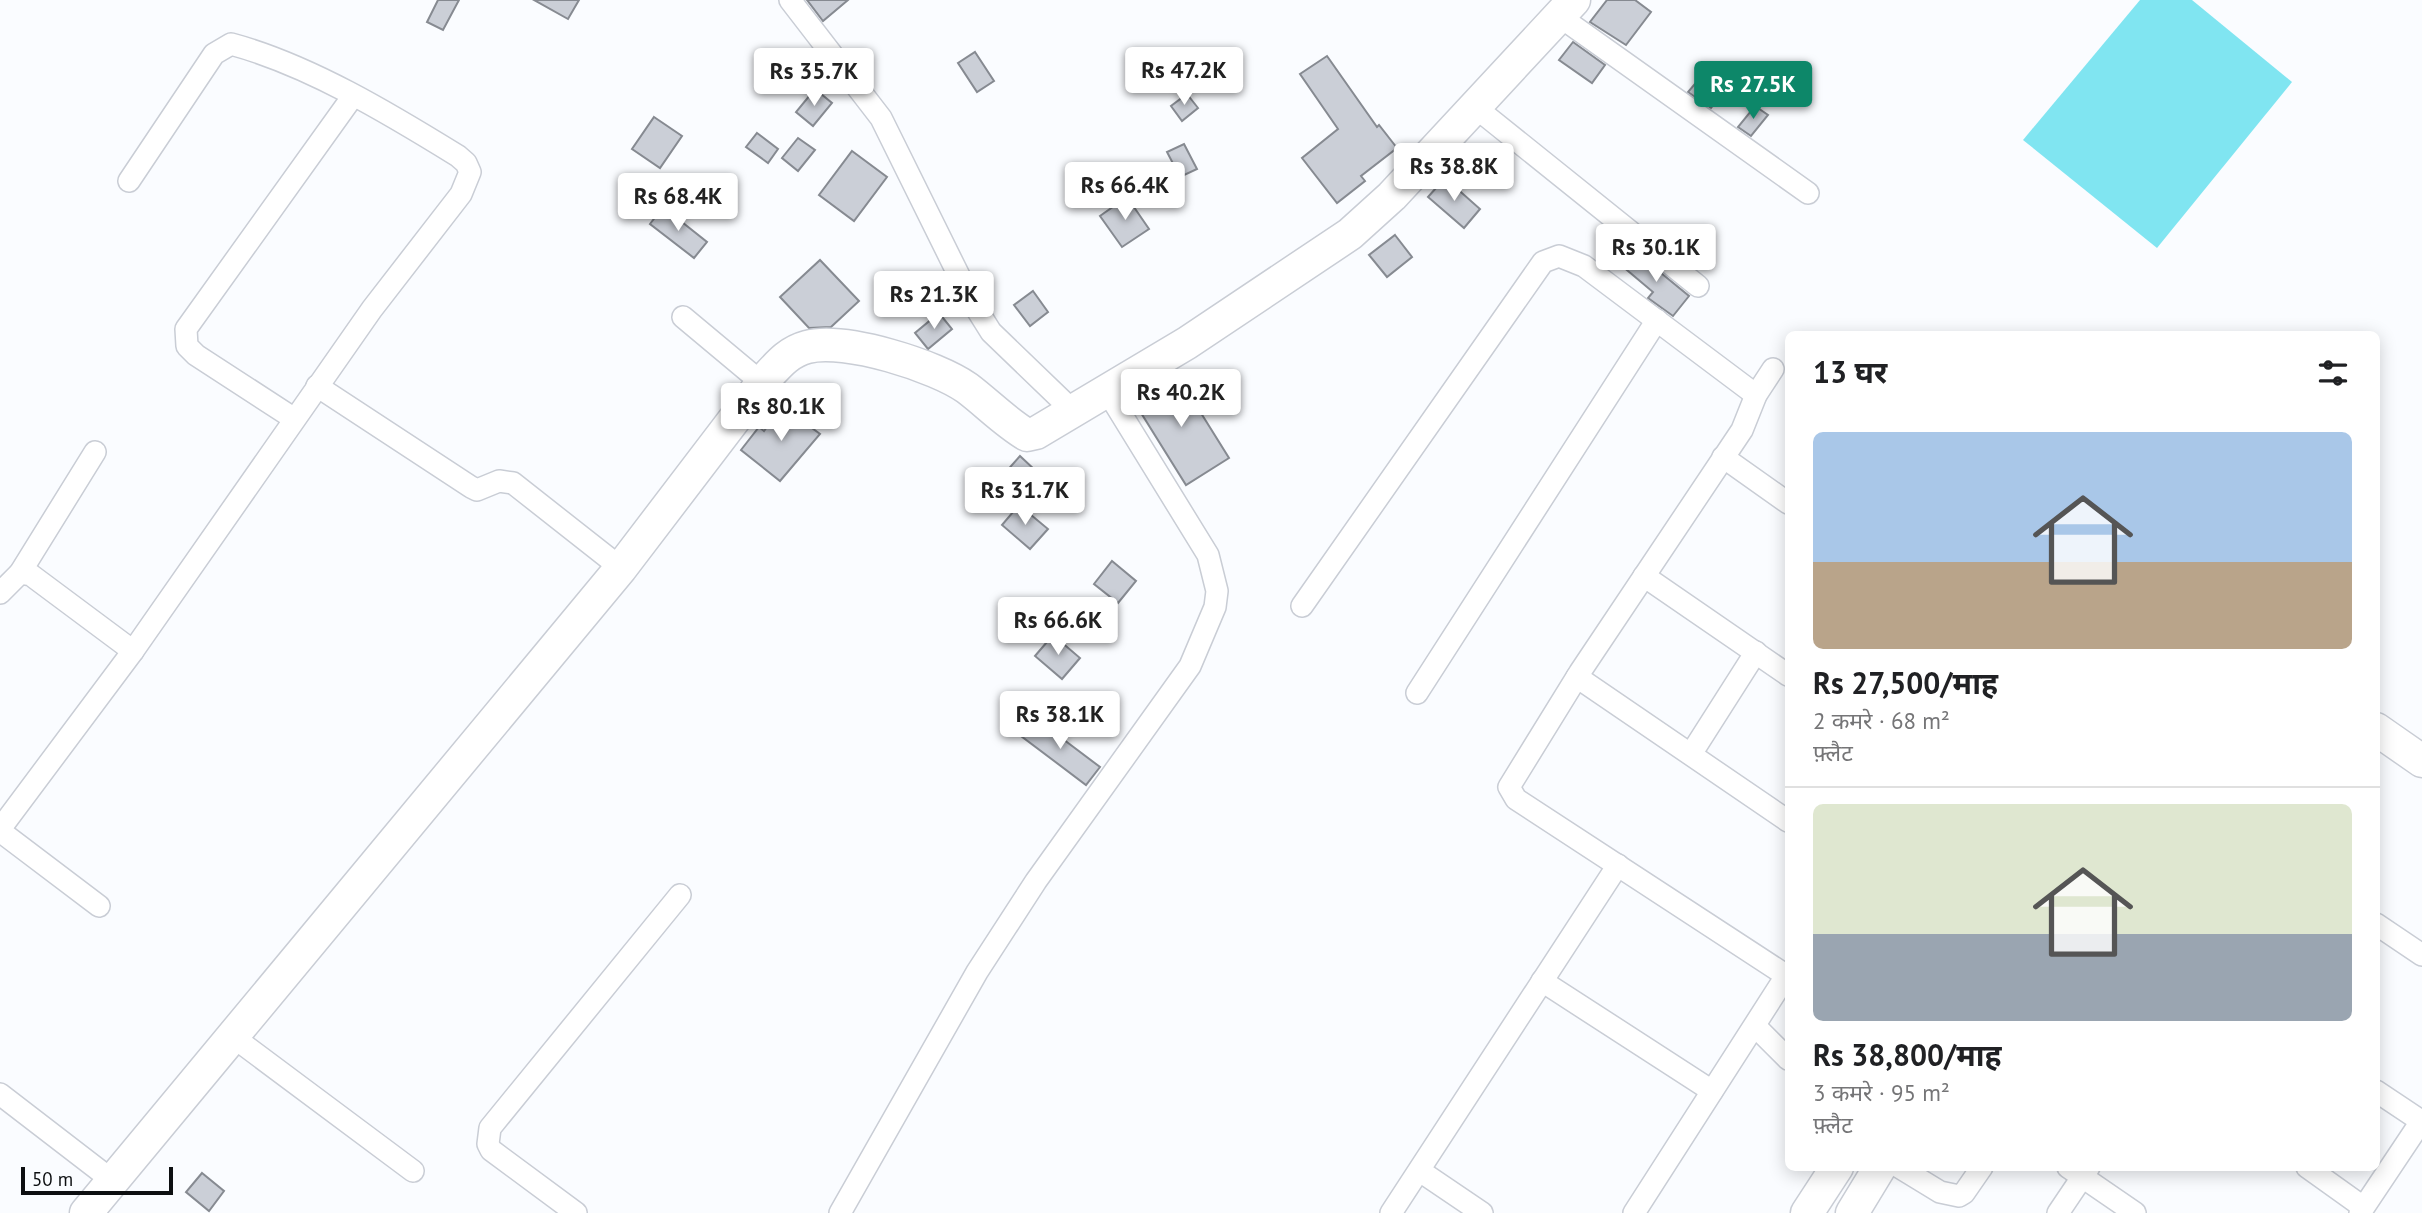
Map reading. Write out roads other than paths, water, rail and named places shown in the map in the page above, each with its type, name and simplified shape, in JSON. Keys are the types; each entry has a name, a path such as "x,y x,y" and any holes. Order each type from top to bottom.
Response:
{"street":[{"path":"790,0 881,118 985,323 1005,347 1073,411"},
{"path":"86,1213 621,568 762,383 791,353 809,346 832,346 866,351 940,373 967,388 1027,435 1036,433 1187,343 1350,234 1392,196 1566,8 1808,193"},
{"path":"99,906 0,830 133,651 293,418 416,248 461,194 470,172 466,163 458,156 400,120 250,49 232,44 221,48 160,130 129,181"},
{"path":"293,418 196,355 187,346 186,329 353,96"},
{"path":"1475,107 1698,286"},
{"path":"1302,606 1543,262 1559,256 1584,266 1756,395"},
{"path":"683,317 762,383"},
{"path":"1417,693 1657,320"},
{"path":"1773,369 1756,395 1745,423 1577,677 1508,787 1516,799 1785,972"},
{"path":"317,386 477,490 499,481 513,483 621,568"},
{"path":"840,1213 977,972 1036,881 1190,666 1215,607 1214,573 1208,555 1107,391"},
{"path":"0,593 20,573 95,452"},
{"path":"1723,457 1785,501"},
{"path":"20,573 31,575 133,651"},
{"path":"1644,576 1785,673"},
{"path":"1691,754 1756,652"},
{"path":"1577,677 1785,819"},
{"path":"2380,734 2422,761"},
{"path":"1391,1213 1618,865"},
{"path":"576,1213 491,1150 488,1137 516,1095 680,895"},
{"path":"2380,927 2422,956"},
{"path":"1634,1213 1785,979"},
{"path":"1542,981 1713,1091"},
{"path":"1755,1026 1785,1056"},
{"path":"232,1036 413,1171"},
{"path":"0,1094 113,1181"},
{"path":"2312,1171 2362,1210 2422,1120 2380,1094"},
{"path":"1420,1171 1482,1213"},
{"path":"1807,1213 1834,1171"},
{"path":"1852,1213 1878,1171"},
{"path":"1906,1171 1940,1192 1959,1196 1979,1171"},
{"path":"2058,1213 2079,1171"},
{"path":"2081,1171 2135,1213"}],"water":[{"path":"2140,0 2192,0 2292,82 2157,248 2023,140"}]}
